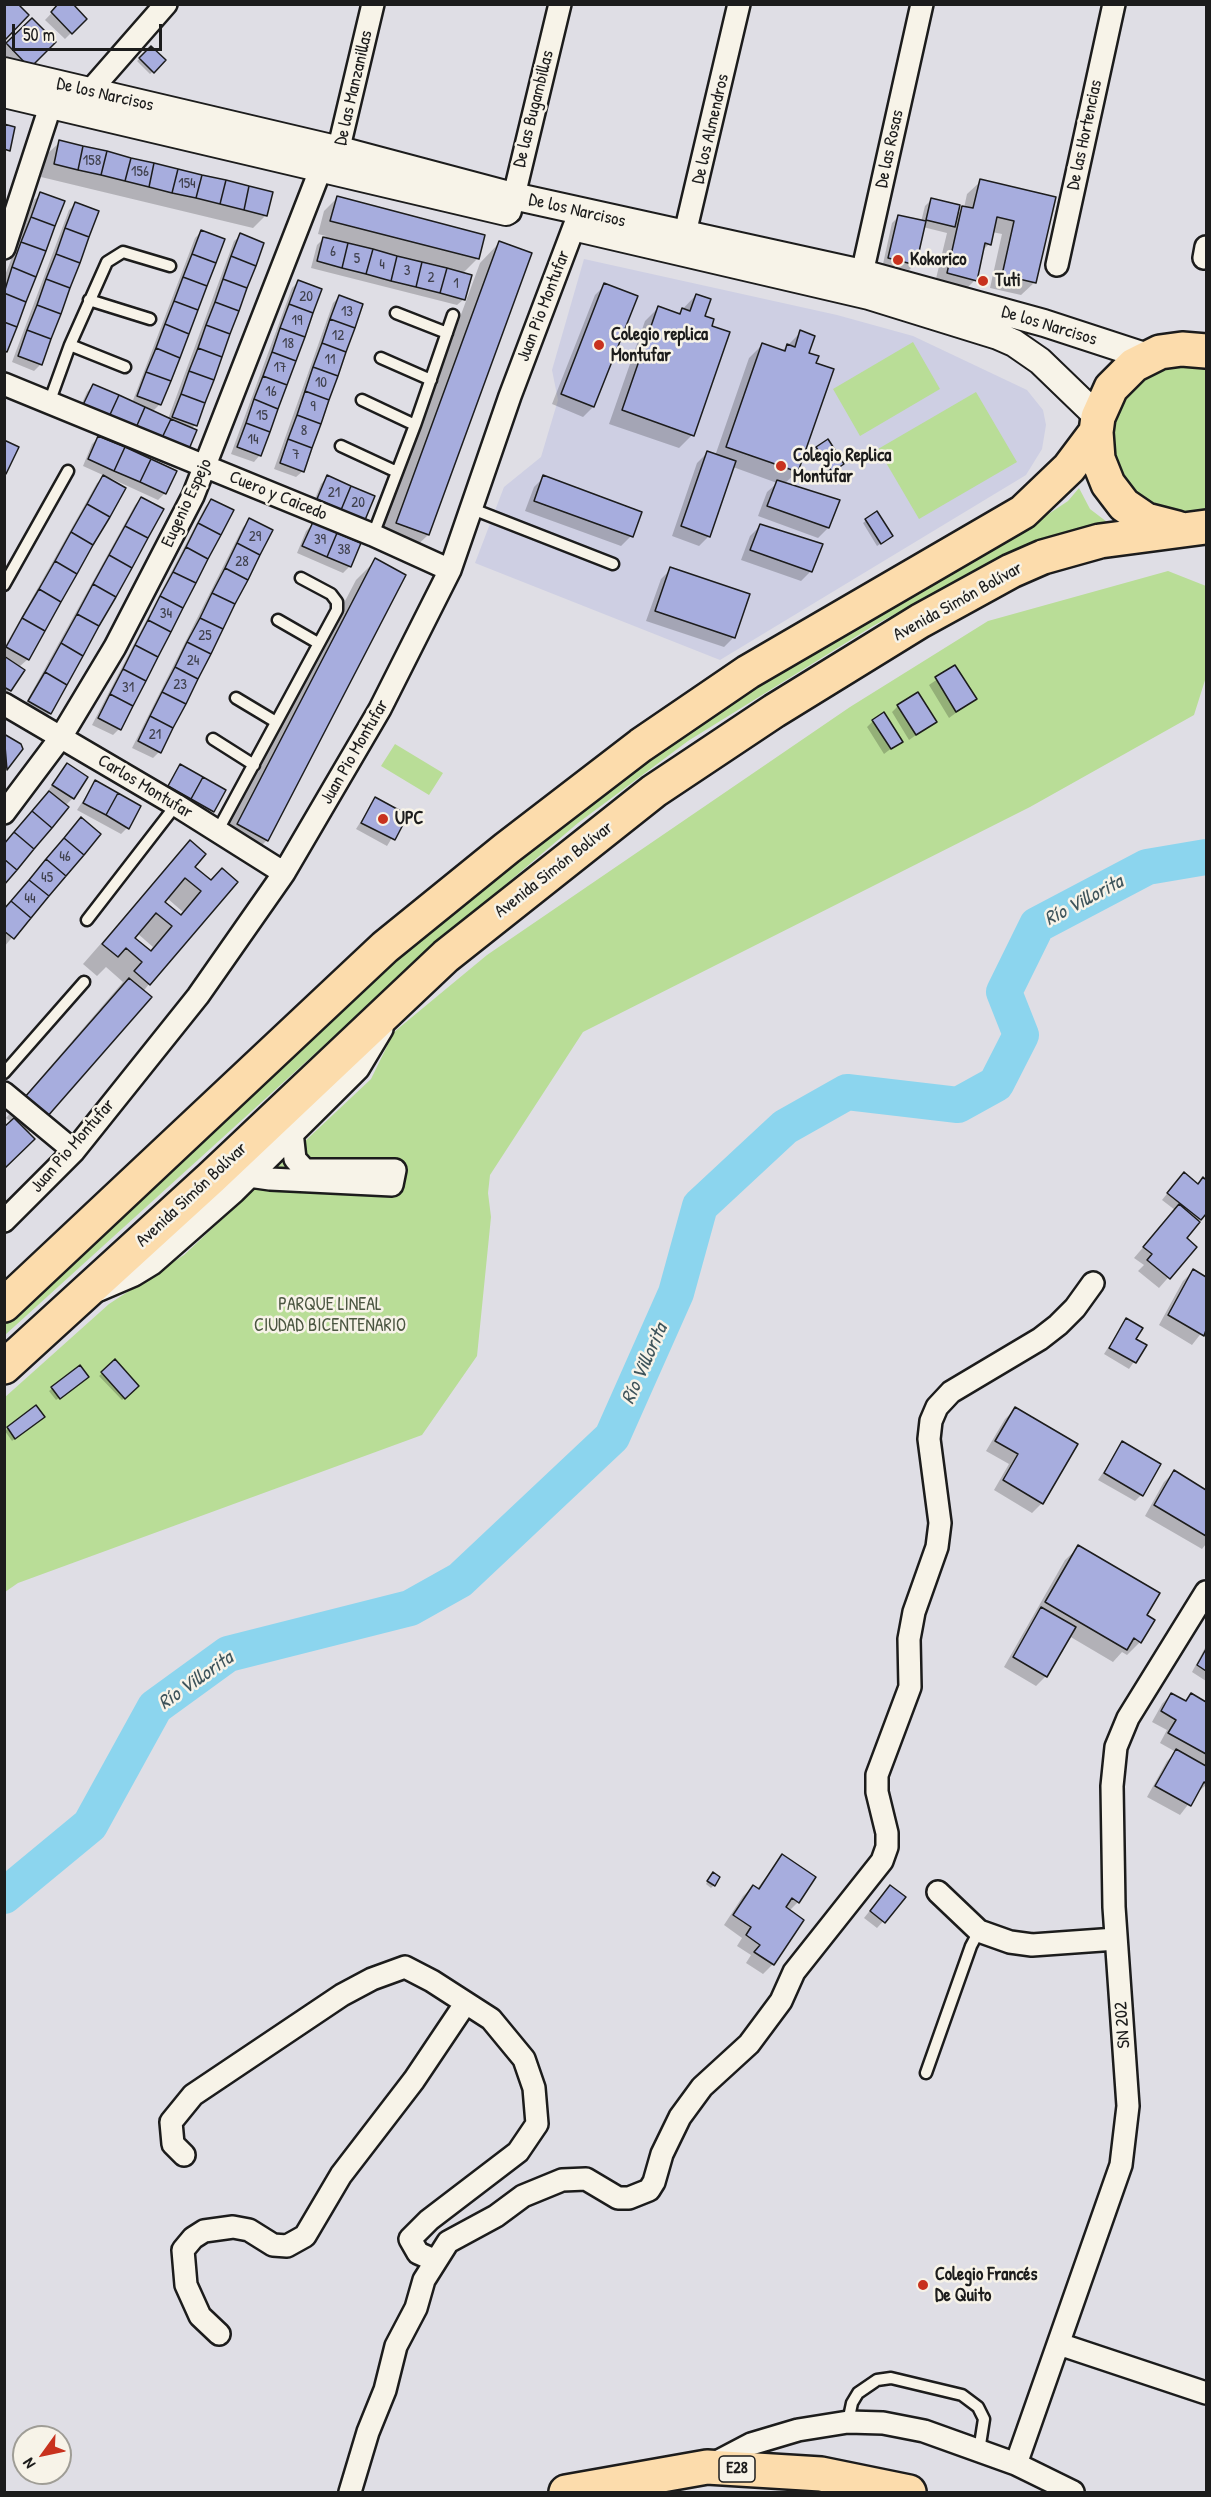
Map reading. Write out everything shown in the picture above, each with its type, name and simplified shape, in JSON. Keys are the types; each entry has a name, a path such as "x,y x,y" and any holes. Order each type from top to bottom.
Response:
{"main road":[{"name":"Avenida Simón Bolívar","path":"4,1305 385,947 507,848 641,745 748,672 1023,512 1069,468 1097,425 1111,388 1121,375 1154,354 1206,328"},
{"name":"Avenida Simón Bolívar","path":"1154,354 1182,349 1206,351"},
{"name":"Avenida Simón Bolívar","path":"1097,425 1098,459 1104,475 1124,505 1146,520 1172,528 1202,528"},
{"name":"Avenida Simón Bolívar","path":"4,1367 446,956 654,791 744,730 920,621 1011,571 1061,551 1100,541 1202,528"},
{"name":"E28","path":"566,2493 707,2467 821,2474 909,2493"}],"street":[{"path":"89,92 166,4"},
{"name":"De las Manzanillas","path":"332,163 373,4"},
{"name":"De las Bugambillas","path":"511,204 560,4"},
{"name":"De los Almendros","path":"683,244 739,4"},
{"name":"De las Rosas","path":"860,283 922,4"},
{"name":"De las Hortencias","path":"1057,265 1113,4"},
{"name":"De los Narcisos","path":"4,72 89,92 332,163"},
{"name":"De los Narcisos","path":"4,94 332,163 683,244 1044,323 1154,354"},
{"path":"4,248 51,104"},
{"name":"Eugenio Espejo","path":"4,813 62,737 115,647 193,496 332,163"},
{"name":"Juan Pio Montufar","path":"4,1221 74,1151 198,996 284,873 380,709 450,570 469,508 577,219"},
{"name":"De los Narcisos","path":"860,283 1014,343 1040,361 1097,425"},
{"name":"Cuero y Caicedo","path":"4,384 373,535 450,570"},
{"name":"Carlos Montufar","path":"4,704 176,805 284,873"},
{"path":"84,1295 134,1275 152,1264 249,1176 358,1069 401,997"},
{"path":"4,1093 74,1151"},
{"path":"249,1176 392,1185 395,1170 305,1170 295,1159 292,1132"},
{"path":"350,2493 396,2346 416,2308 424,2280 448,2242 496,2216 524,2196 562,2180 585,2179 618,2198 629,2198 649,2190 654,2182 662,2154 680,2117 702,2088 749,2044 781,2001 794,1972 882,1861 887,1847 887,1833 877,1792 877,1775 910,1687 909,1639 914,1612 937,1547 940,1523 929,1439 931,1421 937,1407 951,1392 1040,1339 1058,1325 1075,1308 1092,1283"},
{"name":"SN 202","path":"1016,2464 1121,2165 1128,2106 1116,1939 1112,1786 1116,1747 1128,1718 1206,1592"},
{"path":"938,1892 979,1930 1010,1942 1032,1945 1116,1939"},
{"path":"184,2155 173,2144 171,2122 193,2095 362,1984 405,1967 432,1981 491,2019 524,2059 534,2088 537,2124 518,2152 429,2220 410,2239 418,2253 436,2260"},
{"path":"219,2334 200,2316 186,2285 183,2250 193,2238 204,2231 233,2227 249,2230 273,2245 287,2246 305,2236 341,2175 414,2080 465,2004"},
{"path":"1059,2344 1206,2393"},
{"path":"707,2467 751,2444 798,2430 848,2421 883,2423 924,2431 1016,2464 1073,2493"}],"lane":[{"path":"49,403 70,345 107,262 114,255 123,252 134,253 170,266"},
{"path":"89,300 150,319"},
{"path":"396,313 447,333"},
{"path":"373,535 415,425 453,315"},
{"path":"70,345 125,367"},
{"path":"381,358 431,380"},
{"path":"362,400 415,425"},
{"path":"341,446 397,472"},
{"path":"4,585 68,471"},
{"path":"469,508 613,564"},
{"path":"218,831 337,610 337,602 331,594 302,578"},
{"path":"278,620 318,643"},
{"path":"236,698 276,722"},
{"path":"213,739 254,765"},
{"path":"87,920 176,805"},
{"path":"4,1073 84,982"},
{"path":"926,2073 971,1946 979,1930"},
{"path":"848,2421 852,2403 858,2393 877,2380 891,2378 962,2395 978,2407 984,2419 979,2451"}],"shaded area":[{"name":"Colegio Replica Montufar","path":"584,259 837,315 913,336 1027,390 1043,410 1046,425 1042,449 1026,475 720,660 475,563 504,487 541,457 558,400 552,370"}],"green space":[{"path":"913,342 940,389 860,436 833,389"},
{"path":"1206,358 1206,518 1149,510 1113,470 1109,416 1140,371"},
{"path":"976,392 1017,462 919,519 878,449"},
{"path":"1079,488 1090,509 1107,522 1006,554 873,626 688,741 578,823 438,942 5,1335 5,1322 364,988 525,850 683,733 867,616 999,547 1068,501"},
{"name":"PARQUE LINEAL CIUDAD BICENTENARIO","path":"1168,571 1206,586 1206,677 1194,715 1030,807 583,1032 490,1175 488,1193 491,1217 477,1356 422,1435 18,1583 5,1592 4,1398 109,1304 184,1255 371,1079 394,1032 487,955 850,707 988,621"},
{"path":"395,744 443,773 429,795 381,766"}],"building":[{"path":"4,4 18,4 29,15 5,40"},
{"path":"58,4 73,4 87,19 72,34 51,12"},
{"path":"32,18 56,42 30,68 6,43"},
{"path":"151,46 166,60 154,73 139,58"},
{"path":"4,124 15,127 10,151 4,149"},
{"path":"59,140 83,146 78,170 54,164"},
{"path":"83,146 107,151 101,175 78,170"},
{"path":"107,151 131,158 125,181 101,175"},
{"path":"131,158 154,163 149,187 125,181"},
{"path":"154,163 178,169 172,193 149,187"},
{"path":"178,169 202,175 196,198 172,193"},
{"path":"202,175 226,180 220,204 196,198"},
{"path":"980,179 1056,197 1036,283 1002,275 1014,221 997,217 991,245 985,243 977,281 947,273 962,206 973,208"},
{"path":"226,180 249,186 244,210 220,204"},
{"path":"249,186 273,192 267,216 244,210"},
{"path":"40,192 65,201 55,226 31,217"},
{"path":"337,196 485,235 479,259 330,221"},
{"path":"931,198 960,205 955,227 926,220"},
{"path":"75,202 99,211 89,237 65,228"},
{"path":"898,215 926,221 916,265 888,258"},
{"path":"31,217 55,226 46,251 21,242"},
{"path":"65,228 89,237 80,263 56,254"},
{"path":"201,230 225,239 216,263 192,254"},
{"path":"240,233 264,243 256,266 231,256"},
{"path":"323,237 348,243 342,268 317,261"},
{"path":"499,241 532,253 429,535 396,523"},
{"path":"21,242 46,251 36,277 12,267"},
{"path":"348,243 373,249 366,274 342,268"},
{"path":"373,249 397,256 391,281 366,274"},
{"path":"56,254 80,263 70,288 46,279"},
{"path":"192,254 216,263 207,286 183,277"},
{"path":"231,256 256,266 247,288 223,279"},
{"path":"397,256 422,262 416,287 391,281"},
{"path":"422,262 447,268 440,293 416,287"},
{"path":"12,267 36,277 26,302 4,293"},
{"path":"447,268 472,275 465,300 440,293"},
{"path":"183,277 207,286 198,310 174,301"},
{"path":"46,279 70,288 61,314 37,305"},
{"path":"223,279 247,288 239,311 215,302"},
{"path":"298,280 322,289 313,313 289,304"},
{"name":"Colegio replica Montufar","path":"604,283 638,296 594,407 561,394"},
{"path":"4,293 26,302 17,327 4,322"},
{"path":"696,294 711,299 705,316 714,319 712,326 730,332 694,436 622,410 658,306 680,314 682,308 690,311"},
{"path":"339,295 363,304 355,328 330,319"},
{"path":"174,301 198,310 189,334 165,324"},
{"path":"215,302 239,311 230,334 206,325"},
{"path":"289,304 313,313 305,337 280,328"},
{"path":"37,305 61,314 51,339 27,330"},
{"path":"330,319 355,328 346,352 322,343"},
{"path":"4,322 17,327 7,352 4,351"},
{"path":"165,324 189,334 180,358 156,348"},
{"path":"206,325 230,334 222,357 198,348"},
{"path":"280,328 305,337 296,361 272,352"},
{"path":"27,330 51,339 42,365 18,356"},
{"path":"800,330 815,336 809,353 819,356 816,363 834,369 798,472 726,447 762,343 785,351 787,344 795,347"},
{"path":"322,343 346,352 338,376 313,367"},
{"path":"156,348 180,358 171,381 146,372"},
{"path":"198,348 222,357 214,380 189,371"},
{"path":"272,352 296,361 287,385 263,376"},
{"path":"313,367 338,376 329,400 305,391"},
{"path":"189,371 214,380 205,403 181,394"},
{"path":"146,372 171,381 161,405 137,396"},
{"path":"263,376 287,385 278,409 254,399"},
{"path":"93,384 119,395 108,419 82,407"},
{"path":"305,391 329,400 321,424 297,415"},
{"path":"181,394 205,403 197,426 172,417"},
{"path":"119,395 145,407 135,430 108,419"},
{"path":"254,399 278,409 270,432 246,423"},
{"path":"145,407 171,419 160,442 135,430"},
{"path":"297,415 321,424 312,448 288,439"},
{"path":"171,419 197,430 187,454 160,442"},
{"path":"246,423 270,432 261,456 237,447"},
{"path":"98,436 125,447 114,471 88,459"},
{"path":"288,439 312,448 304,472 280,463"},
{"path":"828,439 844,464 832,472 816,447"},
{"path":"4,440 19,447 6,474 4,473"},
{"path":"125,447 151,459 140,482 114,471"},
{"path":"707,451 736,461 710,537 681,526"},
{"path":"151,459 177,471 166,494 140,482"},
{"path":"103,475 126,488 110,517 87,504"},
{"path":"327,475 351,486 341,510 317,499"},
{"path":"543,475 642,512 633,537 534,501"},
{"path":"777,480 840,500 829,528 767,506"},
{"path":"351,486 375,496 365,520 341,510"},
{"path":"141,497 164,509 148,538 125,526"},
{"path":"211,499 234,510 221,535 198,523"},
{"path":"87,504 110,517 93,545 71,532"},
{"path":"877,511 893,536 881,544 865,519"},
{"path":"249,518 273,530 260,555 237,543"},
{"path":"313,522 337,533 327,557 302,546"},
{"path":"198,523 221,535 208,559 186,547"},
{"path":"760,524 823,544 812,572 750,550"},
{"path":"125,526 148,538 132,568 109,555"},
{"path":"71,532 93,545 77,574 55,561"},
{"path":"337,533 361,543 351,567 327,557"},
{"path":"237,543 260,555 248,580 225,568"},
{"path":"186,547 208,559 196,583 173,572"},
{"path":"109,555 132,568 116,597 93,584"},
{"path":"375,558 406,575 268,841 237,824"},
{"path":"55,561 77,574 61,602 39,589"},
{"path":"670,567 750,594 735,638 655,611"},
{"path":"225,568 248,580 235,604 212,593"},
{"path":"173,572 196,583 183,608 160,596"},
{"path":"93,584 116,597 99,626 77,614"},
{"path":"39,589 61,602 45,631 22,618"},
{"path":"212,593 235,604 223,629 200,618"},
{"path":"160,596 183,608 171,632 148,620"},
{"path":"77,614 99,626 83,656 61,643"},
{"path":"22,618 45,631 29,660 6,647"},
{"path":"200,618 223,629 211,654 187,642"},
{"path":"148,620 171,632 158,657 135,645"},
{"path":"187,642 211,654 198,679 175,667"},
{"path":"61,643 83,656 67,685 45,672"},
{"path":"135,645 158,657 146,681 123,669"},
{"path":"4,656 25,670 11,691 4,687"},
{"path":"955,665 977,699 956,712 935,677"},
{"path":"175,667 198,679 186,704 162,692"},
{"path":"123,669 146,681 133,706 110,694"},
{"path":"45,672 67,685 51,714 28,701"},
{"path":"162,692 186,704 173,728 150,716"},
{"path":"918,692 937,722 916,735 897,705"},
{"path":"110,694 133,706 121,730 98,718"},
{"path":"884,712 903,742 891,749 872,720"},
{"path":"150,716 173,728 161,753 138,741"},
{"path":"4,734 21,744 23,749 7,770"},
{"path":"67,763 88,777 74,799 52,785"},
{"path":"180,764 203,777 191,799 168,786"},
{"path":"203,777 226,790 214,812 191,799"},
{"path":"95,780 118,793 106,815 83,803"},
{"path":"49,791 69,807 52,828 32,811"},
{"path":"118,793 141,806 129,829 106,815"},
{"path":"375,797 408,815 395,840 361,823"},
{"path":"32,811 52,828 34,849 14,832"},
{"path":"81,817 101,834 84,855 64,838"},
{"path":"14,832 34,849 17,870 4,859 4,844"},
{"path":"64,838 84,855 66,876 46,859"},
{"path":"190,840 206,854 195,867 211,880 222,868 238,882 150,985 134,971 142,962 126,948 118,957 102,944","holes":["185,878 201,891 181,915 165,902","156,913 172,926 151,951 135,938"]},
{"path":"4,859 17,870 4,885"},
{"path":"46,859 66,876 49,896 29,880"},
{"path":"29,880 49,896 31,918 11,901"},
{"path":"11,901 31,918 14,939 4,931 4,909"},
{"path":"129,978 152,997 47,1117 25,1097"},
{"path":"14,1118 35,1139 4,1169 4,1127"},
{"path":"1184,1172 1198,1184 1203,1177 1206,1180 1206,1214 1201,1220 1167,1193"},
{"path":"1179,1204 1200,1222 1187,1238 1197,1247 1170,1279 1147,1260 1152,1254 1143,1247"},
{"path":"1193,1269 1206,1277 1204,1336 1168,1315"},
{"path":"1126,1318 1143,1328 1136,1339 1147,1345 1136,1363 1109,1348"},
{"path":"115,1359 139,1386 125,1399 101,1372"},
{"path":"80,1365 89,1377 60,1399 51,1387"},
{"path":"36,1405 45,1417 15,1439 7,1427"},
{"path":"1015,1407 1078,1444 1043,1504 1003,1480 1018,1454 995,1441"},
{"path":"1122,1441 1161,1464 1143,1496 1104,1473"},
{"path":"1174,1470 1206,1490 1206,1536 1154,1505"},
{"path":"1078,1545 1160,1593 1147,1615 1155,1620 1141,1643 1134,1638 1127,1650 1045,1602"},
{"path":"1041,1607 1076,1627 1047,1677 1013,1657"},
{"path":"1206,1649 1206,1671 1197,1665"},
{"path":"1171,1693 1186,1701 1191,1693 1206,1702 1206,1754 1168,1733 1176,1720 1161,1711"},
{"path":"1176,1749 1206,1766 1206,1783 1204,1782 1191,1806 1155,1786"},
{"path":"782,1854 816,1877 799,1903 792,1898 786,1907 804,1920 774,1965 754,1952 760,1945 746,1935 751,1927 733,1915 753,1885 759,1889"},
{"path":"713,1872 720,1877 715,1886 707,1881"},
{"path":"890,1885 906,1897 885,1923 870,1911"}],"waterway":[{"name":"Río Villorita","path":"4,1896 90,1825 155,1707 228,1654 410,1608 460,1580 612,1437 676,1293 700,1206 785,1127 847,1092 958,1105 996,1084 1021,1035 1004,992 1037,925 1147,867 1206,857"}],"place":[{"name":"Kokorico","path":"898,260"},
{"name":"Tuti","path":"983,281"},
{"name":"Colegio replica Montufar","path":"599,345"},
{"name":"Colegio Replica Montufar","path":"781,466"},
{"name":"UPC","path":"383,819"},
{"name":"Colegio Francés De Quito","path":"923,2285"}]}
